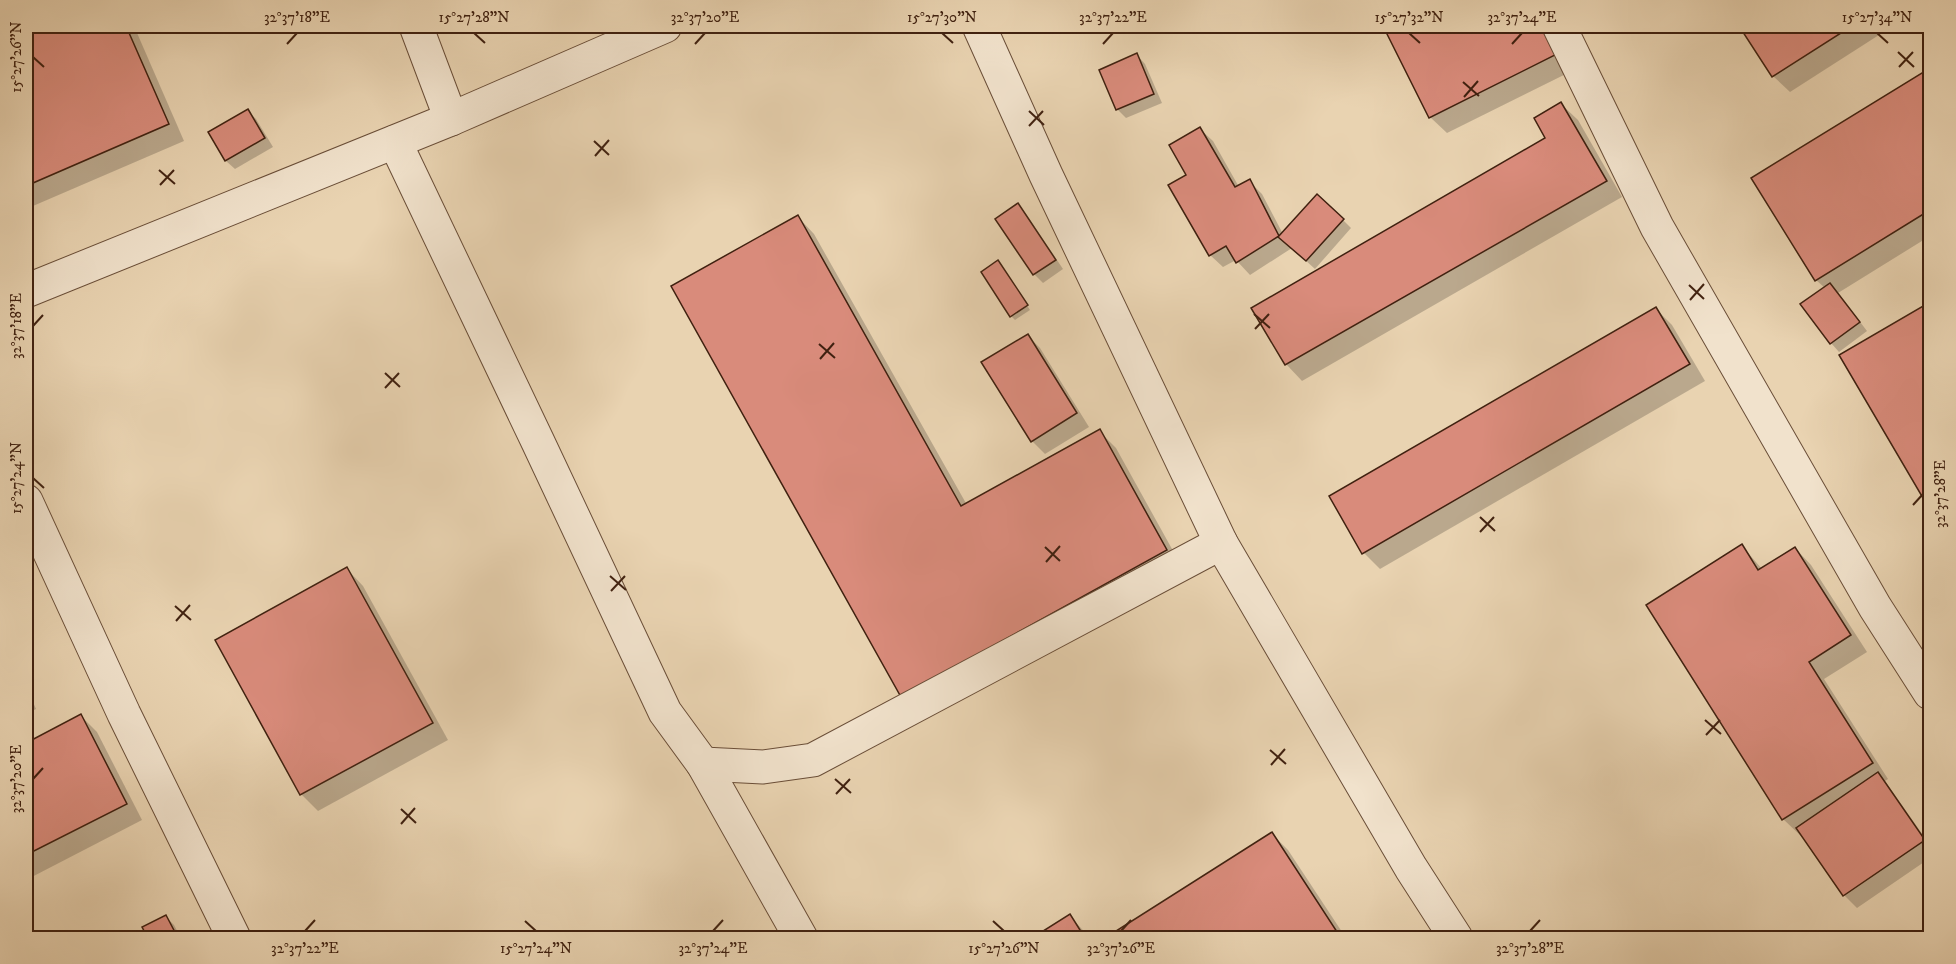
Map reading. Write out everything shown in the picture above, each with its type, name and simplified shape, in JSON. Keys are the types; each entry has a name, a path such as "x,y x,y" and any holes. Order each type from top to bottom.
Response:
{"street":[{"path":"416,26 451,119"},
{"path":"26,291 451,119 665,26"},
{"path":"979,26 1046,175 1221,543 1405,858 1456,939"},
{"path":"1559,26 1658,227 1875,607 1930,693"},
{"path":"395,142 665,712 702,764 801,939"},
{"path":"26,501 124,714 234,939"},
{"path":"702,764 763,767 813,760 1221,543"}],"building":[{"path":"26,26 126,26 169,124 26,186"},
{"path":"1383,26 1555,26 1567,49 1429,118"},
{"path":"1739,26 1852,26 1772,77"},
{"path":"1137,53 1154,94 1116,110 1099,70"},
{"path":"1930,68 1930,210 1815,281 1751,178"},
{"path":"1561,102 1607,181 1285,365 1251,308 1545,138 1534,118"},
{"path":"248,109 265,138 225,161 208,132"},
{"path":"1200,127 1235,187 1250,179 1279,236 1236,263 1226,246 1209,256 1168,185 1186,175 1169,145"},
{"path":"1317,194 1344,219 1306,261 1278,237"},
{"path":"1018,203 1056,260 1033,275 995,219"},
{"path":"798,215 961,506 1100,429 1167,550 901,697 671,286"},
{"path":"998,260 1028,305 1010,317 981,272"},
{"path":"1830,283 1860,322 1830,344 1800,304"},
{"path":"1930,302 1930,510 1839,355"},
{"path":"1656,307 1690,364 1362,554 1329,496"},
{"path":"1028,334 1077,413 1031,442 981,362"},
{"path":"1742,544 1758,570 1795,547 1851,635 1809,662 1873,763 1782,820 1646,605"},
{"path":"347,567 433,723 300,795 215,640"},
{"path":"81,714 127,804 26,855 26,743"},
{"path":"1878,772 1925,840 1843,896 1796,828"},
{"path":"1272,832 1341,938 1105,938"},
{"path":"1070,914 1085,938 1032,938"},
{"path":"166,915 178,938 148,938 142,927"}]}
